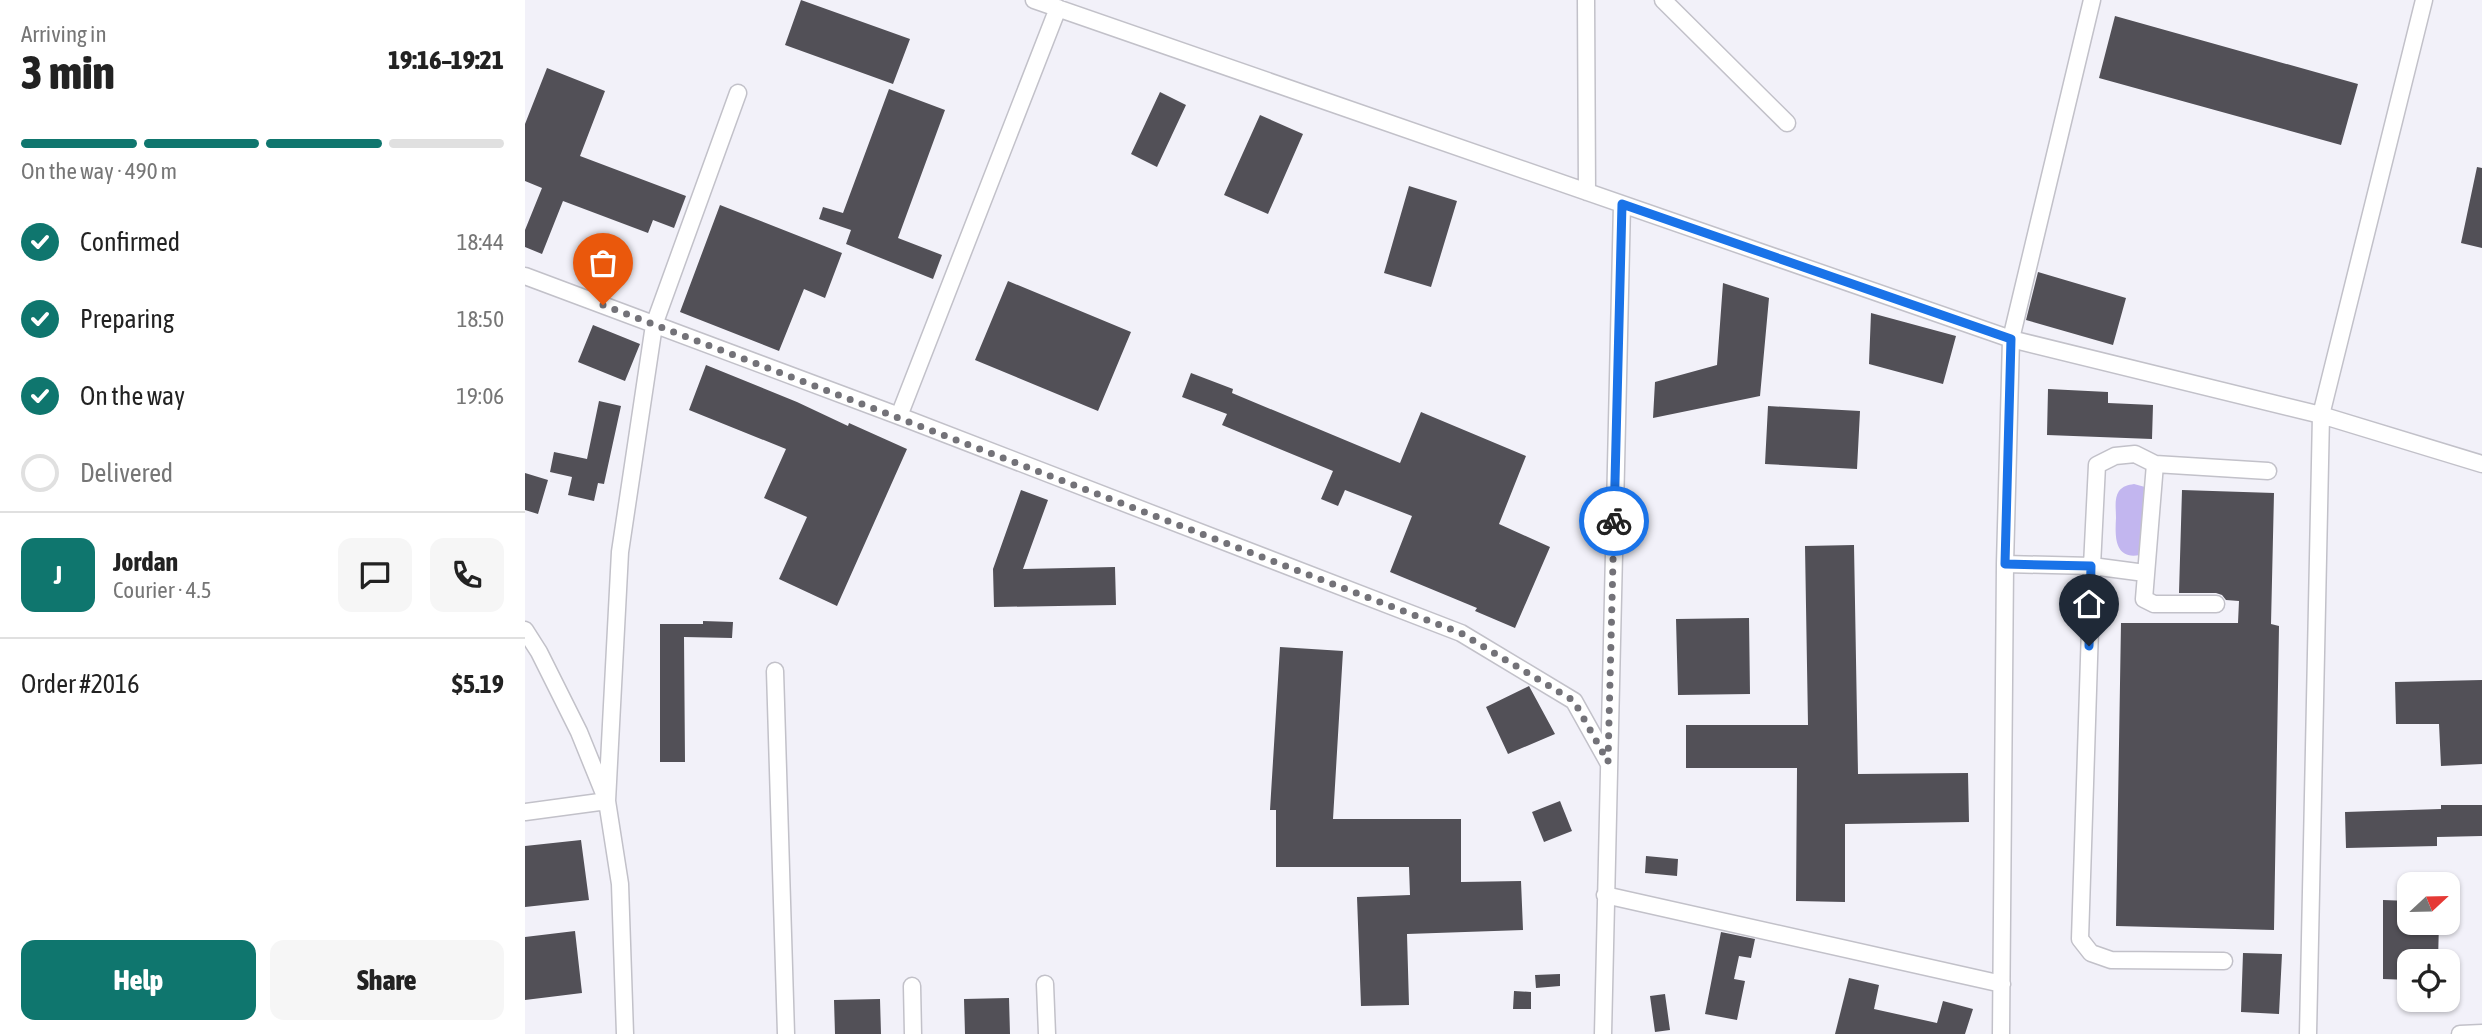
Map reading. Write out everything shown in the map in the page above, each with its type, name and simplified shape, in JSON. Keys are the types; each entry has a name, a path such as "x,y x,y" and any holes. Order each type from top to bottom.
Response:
{"street":[{"path":"1034,0 2011,339 2321,415 2482,464"},
{"path":"1587,0 1587,192"},
{"path":"1664,0 1787,123"},
{"path":"2001,1034 2005,564 2011,339 2092,0"},
{"path":"2308,1034 2321,415 2424,0"},
{"path":"899,416 1058,8"},
{"path":"625,1034 620,884 607,802 620,552 654,325 738,93"},
{"path":"1603,1034 1622,204"},
{"path":"525,276 899,416 1461,633 1574,701 1608,762"},
{"path":"2224,961 2111,960 2091,953 2080,939 2091,566 2097,465 2115,456 2135,454 2155,464 2267,471"},
{"path":"2155,464 2144,598 2148,602 2216,604"},
{"path":"2005,564 2091,566 2145,573"},
{"path":"525,630 579,732 607,802"},
{"path":"775,671 786,1034"},
{"path":"525,812 607,802"},
{"path":"1605,895 2002,985"},
{"path":"1045,984 1047,1034"},
{"path":"912,986 913,1034"},
{"path":"2460,1034 2482,1033"}],"shaded area":[{"path":"2134,484 2149,491 2140,555 2131,556 2125,554 2118,545 2116,504 2117,494 2121,489"}],"building":[{"path":"801,0 910,39 893,84 785,45"},
{"path":"2115,16 2358,84 2341,145 2099,78"},
{"path":"547,68 605,91 580,156 686,196 674,228 653,220 648,233 563,201 542,254 525,247 525,230 542,188 525,181 525,124"},
{"path":"889,89 945,110 898,238 942,255 933,279 846,244 851,230 819,219 823,207 843,213"},
{"path":"1160,92 1186,105 1157,167 1131,154"},
{"path":"1260,115 1303,134 1268,214 1224,195"},
{"path":"2477,167 2482,168 2482,248 2461,243"},
{"path":"1409,186 1457,201 1431,287 1384,273"},
{"path":"720,205 842,253 825,298 804,289 779,351 680,312"},
{"path":"2038,272 2126,298 2113,345 2026,320"},
{"path":"1008,281 1131,332 1098,411 975,360"},
{"path":"1723,283 1769,298 1760,396 1653,418 1655,382 1717,365"},
{"path":"1871,313 1956,336 1943,384 1869,364"},
{"path":"593,325 640,344 625,381 578,362"},
{"path":"706,365 907,449 837,606 779,579 807,517 764,498 786,449 689,410"},
{"path":"1191,373 1233,389 1232,393 1400,463 1421,412 1526,456 1499,524 1550,547 1515,628 1475,611 1477,608 1390,572 1412,516 1345,490 1338,506 1321,499 1333,471 1222,425 1227,414 1182,397"},
{"path":"2048,389 2108,392 2108,403 2153,405 2152,439 2047,435"},
{"path":"599,401 621,406 604,484 598,483 594,501 568,495 572,477 550,472 554,452 587,459"},
{"path":"1768,406 1860,411 1857,469 1765,464"},
{"path":"525,473 548,480 538,514 525,510"},
{"path":"1021,490 1048,500 1023,569 1115,567 1116,605 994,607 993,569"},
{"path":"2182,490 2274,493 2271,624 2279,626 2274,930 2116,926 2121,623 2238,623 2239,601 2226,600 2216,593 2179,593"},
{"path":"1854,545 1858,774 1968,773 1969,822 1845,824 1845,902 1796,901 1797,768 1686,768 1686,725 1808,725 1805,546"},
{"path":"1749,618 1750,694 1678,695 1676,619"},
{"path":"703,621 733,622 732,638 684,637 685,762 660,762 660,624 703,624"},
{"path":"1280,647 1343,651 1333,819 1461,819 1461,882 1521,881 1523,930 1407,934 1409,1005 1361,1006 1357,897 1410,895 1409,867 1276,867 1276,810 1270,810"},
{"path":"2482,680 2482,764 2441,766 2439,724 2396,724 2395,682"},
{"path":"1529,686 1555,734 1508,754 1486,707"},
{"path":"1560,801 1572,831 1544,842 1532,812"},
{"path":"2441,805 2482,805 2482,836 2437,837 2437,846 2346,848 2345,812 2441,809"},
{"path":"581,840 589,900 525,907 525,846"},
{"path":"1646,856 1678,859 1677,876 1645,873"},
{"path":"2383,900 2397,901 2397,935 2439,935 2438,949 2397,949 2397,980 2383,979"},
{"path":"575,931 582,993 525,1000 525,937"},
{"path":"1721,932 1755,939 1751,958 1739,956 1734,979 1745,981 1737,1020 1705,1014"},
{"path":"2243,953 2282,954 2279,1014 2241,1012"},
{"path":"1560,974 1560,986 1536,988 1535,975"},
{"path":"1849,978 1879,985 1874,1009 1937,1023 1943,1001 1973,1009 1965,1034 1835,1034"},
{"path":"1514,991 1531,992 1531,1009 1513,1009"},
{"path":"1665,994 1670,1030 1655,1032 1650,996"},
{"path":"1009,998 1010,1034 965,1034 964,999"},
{"path":"880,999 881,1034 835,1034 834,1000"}],"way so far":[{"path":"603,305 1461,633 1574,701 1608,762 1614,521"}],"route":[{"path":"1614,521 1622,204 2011,339 2005,564 2091,566 2089,646"}]}
